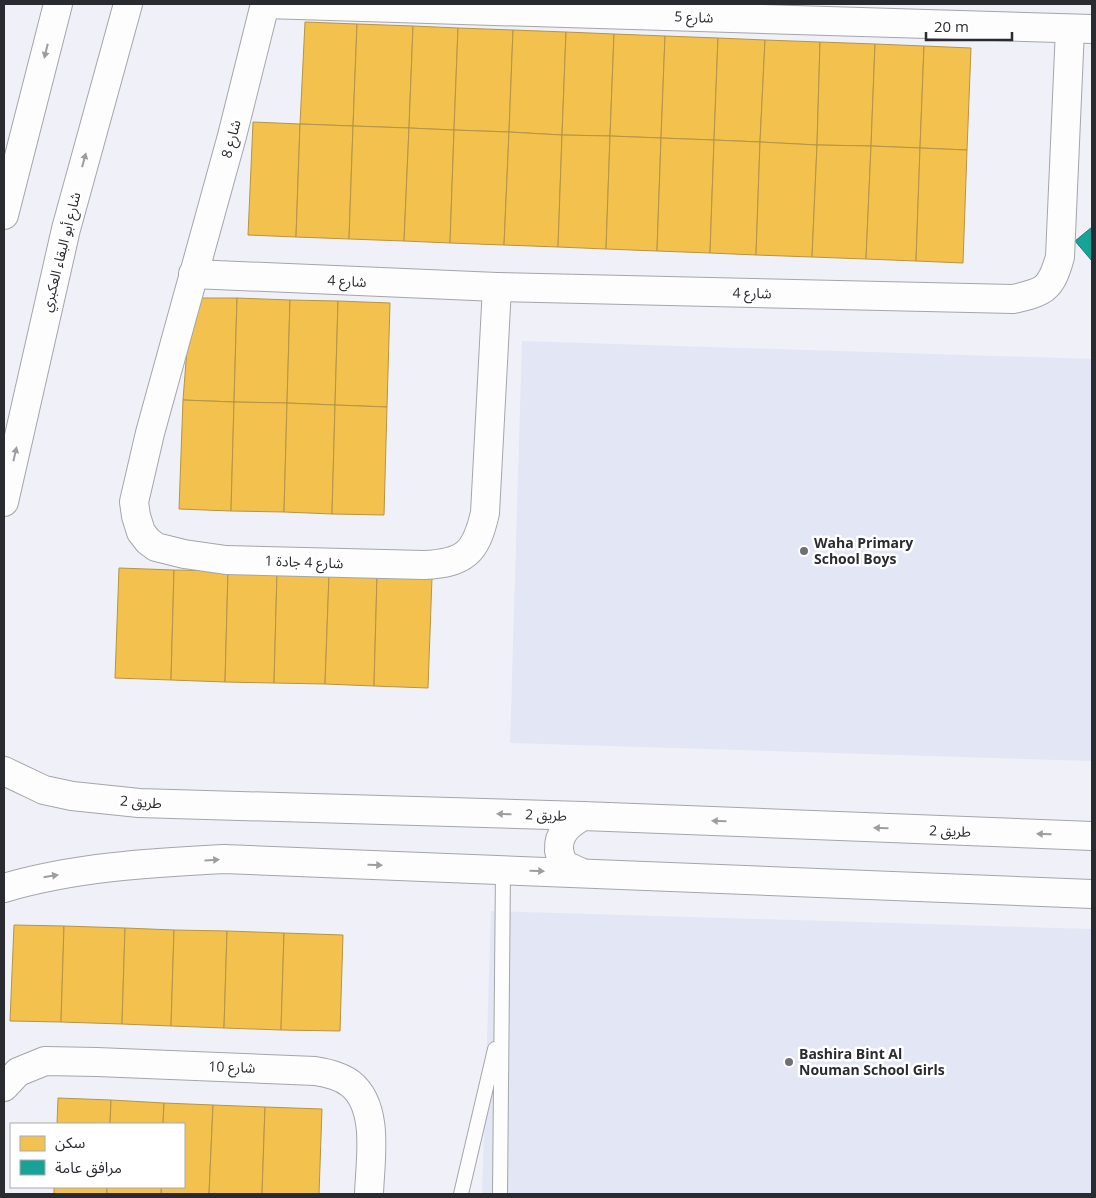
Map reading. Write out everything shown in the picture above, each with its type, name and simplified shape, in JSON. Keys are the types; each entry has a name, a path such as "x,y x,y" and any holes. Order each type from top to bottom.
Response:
{"street":[{"path":"4,215 58,4"},
{"name":"شارع أبو البقاء العكبري","path":"4,502 66,228 128,4"},
{"name":"شارع 5","path":"265,4 1081,29"},
{"name":"شارع 8","path":"193,274 232,136 265,4"},
{"name":"شارع 4","path":"193,274 497,287 1013,299 1033,294 1044,289 1054,278 1060,257 1081,29"},
{"name":"شارع 4 جادة 1","path":"193,274 150,433 134,502 141,532 156,547 184,554 226,560 424,565 441,564 456,560 464,556 472,548 480,535 486,513 497,287"},
{"name":"طريق 2","path":"4,771 44,790 72,796 139,803 583,816 1092,836"},
{"path":"580,872 561,860 559,849 560,838 564,831 570,824 583,816"},
{"path":"4,888 32,880 86,870 154,862 224,859 1092,894"},
{"name":"شارع 10","path":"4,1086 18,1072 44,1061 315,1071 330,1074 352,1085 368,1110 371,1131 368,1194"}],"lane":[{"path":"500,1194 502,870"},
{"path":"461,1194 501,1024"}],"shaded area":[{"name":"Waha Primary School Boys","path":"522,341 1092,359 1092,761 510,743"},
{"name":"Bashira Bint Al Nouman School Girls","path":"491,911 1092,929 1092,1194 482,1194"}],"building: سكن":[{"path":"305,22 357,24 353,126 300,124"},
{"path":"357,24 413,26 409,128 353,126"},
{"path":"413,26 458,28 454,130 409,128"},
{"path":"458,28 513,30 509,132 454,130"},
{"path":"513,30 566,32 562,135 509,132"},
{"path":"566,32 614,34 610,136 562,135"},
{"path":"614,34 665,36 661,138 610,136"},
{"path":"665,36 718,38 714,140 661,138"},
{"path":"718,38 765,40 760,142 714,140"},
{"path":"765,40 820,42 817,145 760,142"},
{"path":"820,42 875,44 871,146 817,145"},
{"path":"875,44 924,46 920,148 871,146"},
{"path":"924,46 971,48 967,150 920,148"},
{"path":"253,122 300,124 296,237 248,235"},
{"path":"300,124 353,126 349,239 296,237"},
{"path":"353,126 409,128 404,241 349,239"},
{"path":"409,128 454,130 450,243 404,241"},
{"path":"454,130 509,132 504,245 450,243"},
{"path":"509,132 562,135 558,247 504,245"},
{"path":"562,135 610,136 606,249 558,247"},
{"path":"610,136 661,138 657,251 606,249"},
{"path":"661,138 714,140 710,253 657,251"},
{"path":"714,140 760,142 756,255 710,253"},
{"path":"760,142 817,145 812,257 756,255"},
{"path":"817,145 871,146 866,259 812,257"},
{"path":"871,146 920,148 916,261 866,259"},
{"path":"920,148 967,150 963,263 916,261"},
{"path":"191,298 237,298 234,402 183,400"},
{"path":"237,298 290,300 287,403 234,402"},
{"path":"290,300 338,301 335,405 287,403"},
{"path":"338,301 390,303 387,407 335,405"},
{"path":"183,400 234,402 231,511 179,509"},
{"path":"234,402 287,403 284,512 231,511"},
{"path":"287,403 335,405 332,514 284,512"},
{"path":"335,405 387,407 384,515 332,514"},
{"path":"119,568 174,570 171,680 115,678"},
{"path":"174,570 228,571 225,682 171,680"},
{"path":"228,571 277,573 274,683 225,682"},
{"path":"277,573 329,575 325,684 274,683"},
{"path":"329,575 377,576 374,686 325,684"},
{"path":"377,576 432,578 428,688 374,686"},
{"path":"14,925 64,926 61,1022 10,1021"},
{"path":"64,926 125,928 122,1024 61,1022"},
{"path":"125,928 174,930 171,1026 122,1024"},
{"path":"174,930 227,931 224,1028 171,1026"},
{"path":"227,931 284,933 281,1030 224,1028"},
{"path":"284,933 343,935 340,1031 281,1030"},
{"path":"58,1098 111,1100 110,1123 57,1123"},
{"path":"111,1100 164,1103 163,1123 110,1123"},
{"path":"164,1103 213,1105 209,1194 161,1194 161,1188 185,1188 185,1123 163,1123"},
{"path":"213,1105 265,1107 262,1194 209,1194"},
{"path":"265,1107 322,1109 319,1194 262,1194"},
{"path":"54,1188 107,1188 107,1194 54,1194"},
{"path":"107,1188 161,1188 161,1194 107,1194"}],"building: مرافق عامة":[{"path":"1092,227 1092,261 1075,241"}],"place":[{"name":"Waha Primary School Boys","path":"804,551"},
{"name":"Bashira Bint Al Nouman School Girls","path":"789,1062"}]}
